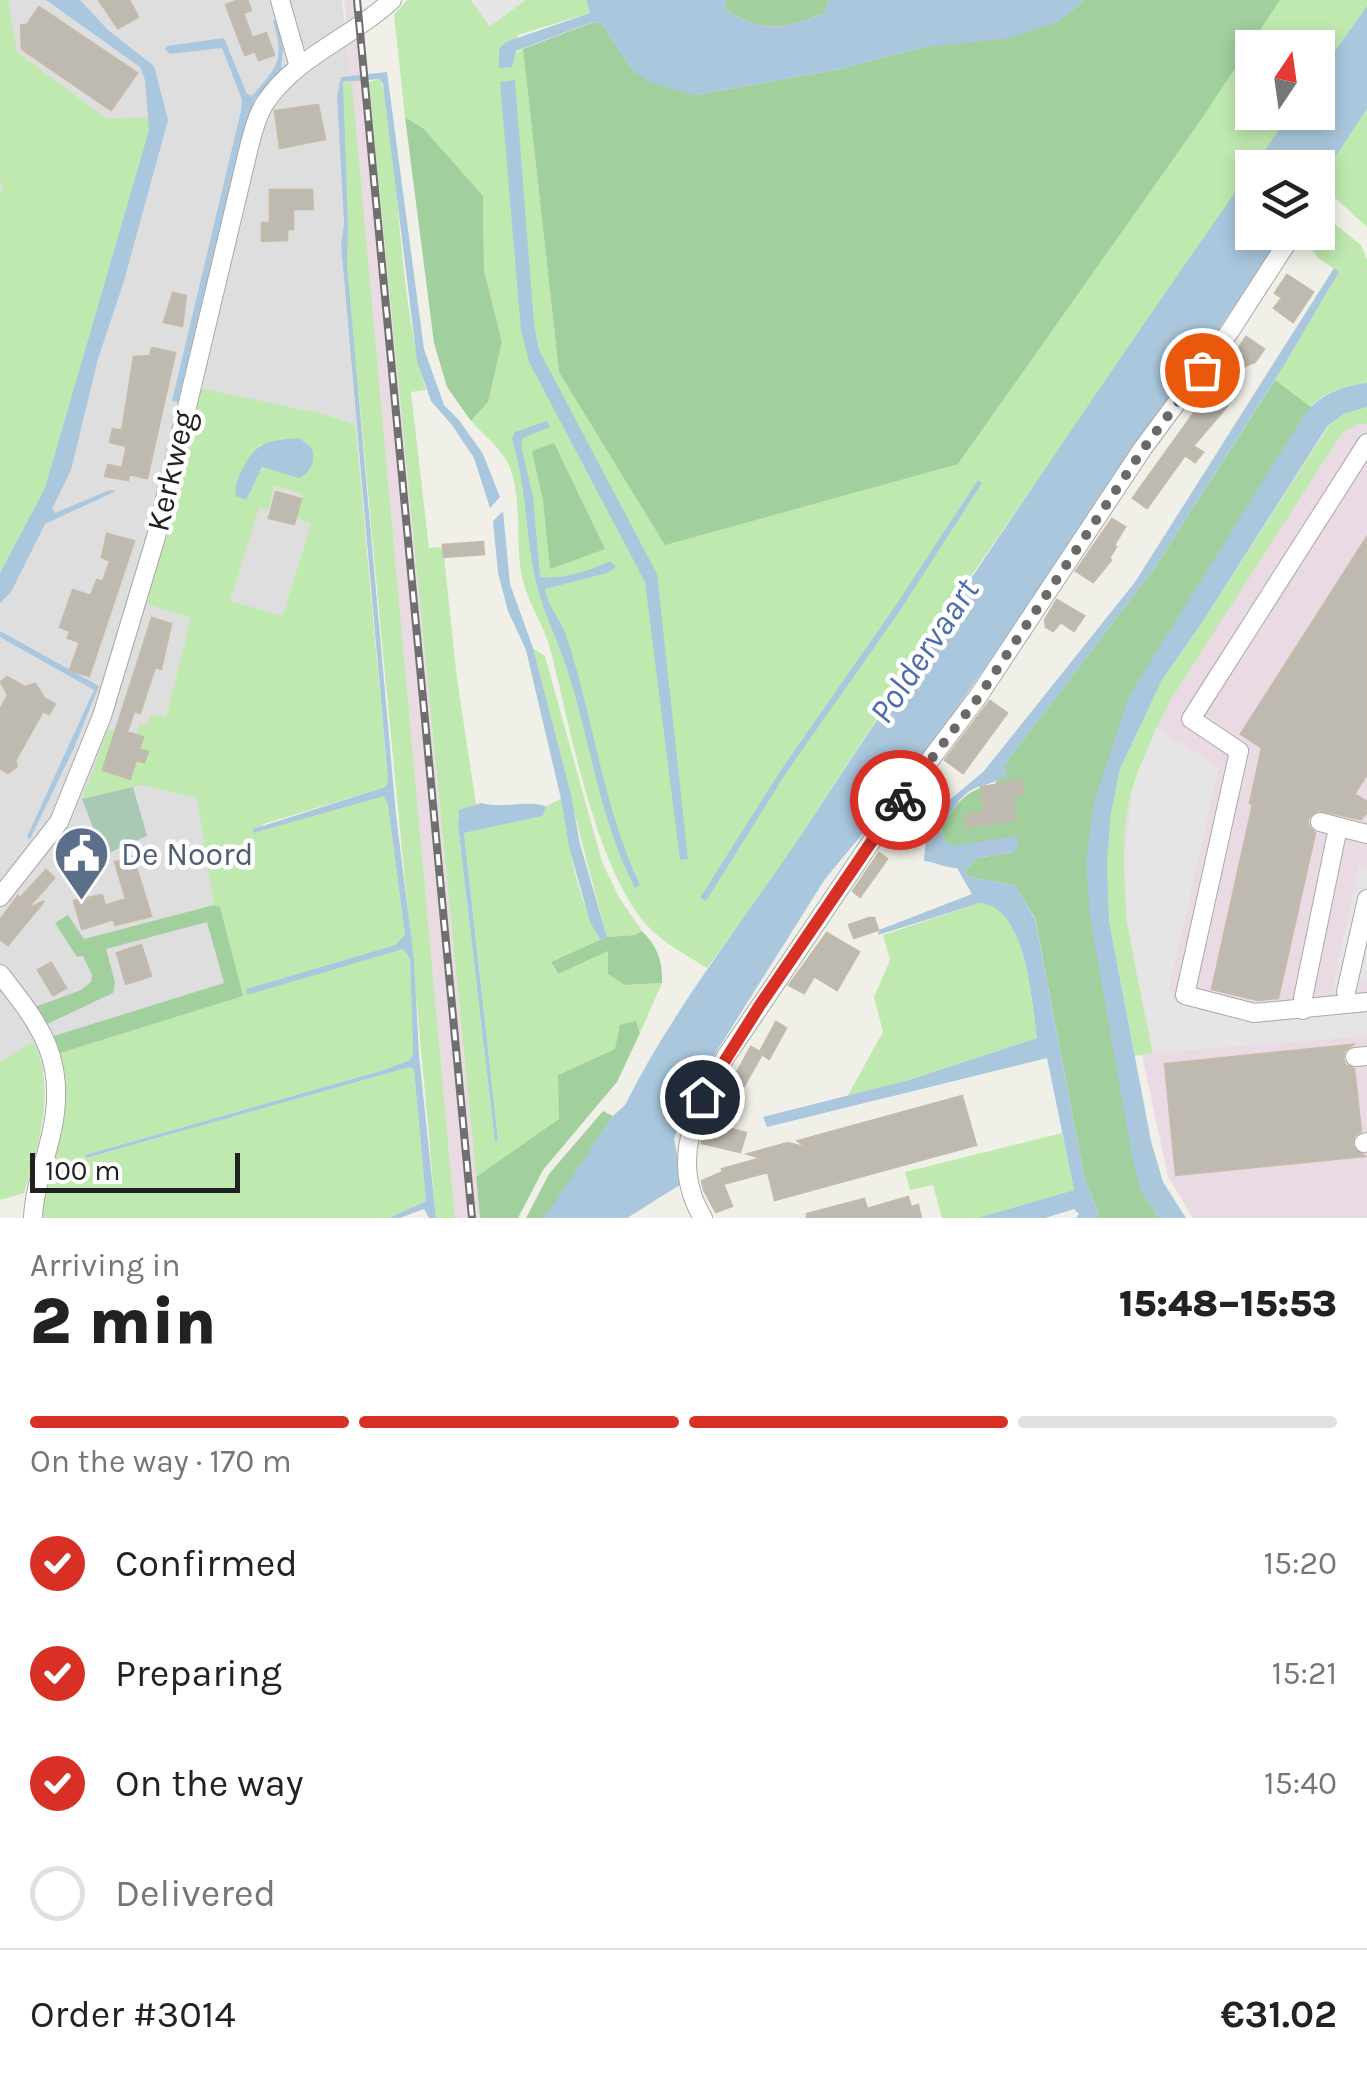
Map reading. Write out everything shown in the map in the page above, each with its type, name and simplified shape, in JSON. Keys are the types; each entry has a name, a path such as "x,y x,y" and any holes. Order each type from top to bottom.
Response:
{"street":[{"path":"280,0 299,67"},
{"name":"Kerkweg","path":"0,896 59,822 102,716 156,537 252,136 263,106 299,67 368,22 392,0"},
{"path":"703,1218 691,1198 687,1142 702,1097 725,1058 898,802 978,698 1144,448 1282,250"},
{"path":"1367,443 1191,719 1239,751 1185,995 1254,1013 1367,1002"},
{"path":"1320,822 1367,834"},
{"path":"1303,1010 1302,998 1336,837"},
{"path":"1346,992 1367,899"},
{"path":"0,974 35,1018 55,1064 56,1110 33,1218"}],"shaded area":[{"path":"0,0 342,0 351,75 341,77 341,245 375,643 209,601 266,997 0,1086"},
{"path":"344,0 361,0 480,1218 455,1218"},
{"path":"471,0 525,0 490,26"},
{"path":"1367,388 1367,1218 1193,1218 1168,1177 1120,951 1122,825 1160,707"},
{"path":"1156,728 1219,767 1169,989 1175,1002 1257,1022 1367,1011 1367,1036 1153,1053 1126,918 1125,855 1132,791"},
{"path":"1359,866 1367,868 1367,980 1360,979 1357,994 1332,989"}],"green space":[{"path":"0,0 8,0 17,52 107,119 149,117 149,130 45,488 0,573 3,186"},
{"path":"407,0 471,0 490,26 525,0 586,0 590,13 518,35 513,54 523,49 559,372 958,464 1235,68 1235,130 1279,130 1265,150 1235,150 1235,194 947,611 777,872 707,968 662,939 636,911 602,843 548,643 523,581 510,468 471,421 488,402 502,342 484,270 483,196 424,129 405,117 394,15"},
{"path":"727,0 830,0 824,13 773,26 738,17 724,9"},
{"path":"1085,0 1280,0 1260,30 1235,30 1235,68 958,464 665,545 559,372 523,49 593,22 601,23 633,71 695,95 835,70 925,47 1057,22"},
{"path":"1280,0 1367,0 1367,6 1335,51 1335,30 1260,30"},
{"path":"379,79 389,111 409,308 426,390 411,392 429,548 443,547 476,804 458,815 458,825 495,1140 464,833 543,816 546,806 561,799 580,890 601,941 551,962 557,974 609,950 625,985 662,983 640,1033 636,1021 615,1049 558,1075 560,1119 476,1177 369,82"},
{"path":"352,82 455,1218 436,1218 349,299 341,97 342,83"},
{"path":"1367,109 1367,227 1335,198 1335,157"},
{"path":"405,117 424,129 483,196 484,270 502,342 488,402 471,421 447,387 434,343"},
{"path":"1335,224 1361,245 1367,260 1367,383 1337,390 1311,407 1275,380 1339,272 1313,250 1335,250"},
{"path":"1275,380 1311,407 1094,802 1140,1188 1159,1218 1100,1218 1084,1176 1035,918 1015,885 969,877 965,871 977,858 1014,852 952,846 945,841 941,829 962,799 995,784 1004,765 1153,570"},
{"path":"199,388 323,414 355,425 388,781 385,787 264,824 254,832 384,795 405,935 395,945 247,989 403,949 410,959 413,1053 410,1060 384,1070 86,1158 410,1067 414,1070 426,1201 389,1218 38,1218 63,1075 60,1053 243,996 220,908 214,905 197,798 141,785 82,799 108,729 136,736 139,724 147,725 151,714 166,718 191,618 147,604","holes":["299,438 299,478 269,467 259,471 259,445","274,486 303,494 296,518 311,524 283,616 230,601 259,508 268,510"]},
{"path":"1367,407 1367,424 1357,424 1342,433 1173,696 1137,775 1126,818 1125,885 1133,955 1153,1053 1135,1056 1109,921 1107,862 1120,769 1162,680 1328,427 1343,414"},
{"path":"554,443 605,549 550,569 543,500 532,451"},
{"path":"533,648 545,656 602,862 642,931 637,935 607,937"},
{"path":"133,787 147,836 104,855 82,799"},
{"path":"980,903 996,909 1017,938 1029,980 1037,1038 847,1097 883,1032 874,997 890,960 883,935"},
{"path":"214,905 220,907 243,996 60,1053 54,1036 224,983 207,922 106,949 115,982 113,993 47,1024 35,1007 81,990 91,982 92,975 83,956 77,957 55,923 68,915 84,939"},
{"path":"642,931 658,954 662,983 625,985 608,974 608,951 558,974 551,962 607,937"},
{"path":"636,1021 640,1033 617,1082 543,1170 518,1218 480,1218 476,1177 559,1119 558,1075 615,1049 620,1025"},
{"path":"33,1042 44,1078 40,1136 24,1193 0,1200 0,1062"},
{"path":"603,1111 613,1116 546,1218 526,1218 549,1174"},
{"path":"1062,1133 1074,1190 977,1218 942,1218 933,1185 910,1190 905,1172"}],"water":[{"path":"46,0 80,0 108,30 154,66 168,120 124,281 98,359 71,470 52,509 55,513 116,491 45,524 11,592 0,603 0,573 45,488 149,130 145,80 140,67"},
{"path":"586,0 727,0 724,9 738,17 762,25 784,26 824,13 830,0 1085,0 1057,22 1009,38 925,47 835,70 695,95 649,82 633,71 601,23 592,22 516,51 512,67 499,68 499,49 506,42 590,13"},
{"path":"1367,6 1367,109 1335,157 1335,150 1265,150 1279,130 1335,130 1335,51"},
{"path":"277,19 283,49 281,70 254,100 178,402 172,401 242,100 222,48 170,54 165,49 224,38 247,94 252,96 277,62 273,21"},
{"path":"387,72 424,349 444,405 483,454 500,497 490,508 474,458 431,401 417,361 383,84 379,79 343,82 347,265 436,1218 429,1218 424,1209 389,1218 426,1201 414,1070 410,1067 86,1158 85,1155 384,1070 410,1060 413,1053 410,959 403,949 247,995 246,989 395,945 405,935 384,796 253,833 253,829 385,787 388,781 341,245 344,223 337,96 341,77"},
{"path":"515,80 539,350 657,574 688,859 680,860 645,582 529,362 521,330 500,82"},
{"name":"Poldervaart","path":"1235,193 1235,250 1273,250 944,727 825,879 688,1097 674,1139 683,1183 627,1218 544,1218 613,1116 625,1105 690,995"},
{"path":"1334,268 1339,272 1283,367 1153,570 1004,765 1008,775 966,794 941,829 945,841 952,846 1017,836 1019,845 1014,852 977,858 965,871 969,877 1015,885 1035,919 1084,1176 1100,1218 1076,1218 1079,1214 1074,1209 1045,1218 977,1218 1074,1190 1047,1058 767,1127 763,1117 909,1080 1037,1038 1024,958 1008,921 996,909 980,903 878,935 879,930 972,894 957,868 924,861 926,838 946,803 984,771 1135,582"},
{"path":"1367,383 1367,407 1343,414 1327,427 1162,680 1120,769 1107,862 1109,921 1151,1141 1163,1182 1186,1218 1159,1218 1140,1188 1133,1162 1090,917 1086,862 1094,802 1129,696 1306,412 1334,392"},
{"path":"547,421 550,427 523,438 521,445 533,497 540,577 576,574 610,561 616,567 607,573 545,589 565,632 617,825 640,885 635,888 613,835 575,697 532,564 521,474 512,439 515,432"},
{"path":"299,438 312,448 313,462 307,473 299,478 262,467 246,500 236,496 241,472 258,448"},
{"path":"978,480 982,483 899,612 786,773 706,901 700,898 781,770"},
{"path":"503,511 510,584 533,648 571,795 580,844 607,937 601,941 590,922 569,847 526,650 508,611 498,573 493,521"},
{"path":"0,631 99,686 30,839 27,837 94,690 0,637"},
{"path":"481,803 546,806 543,816 464,833 498,1140 495,1141 458,825 459,810"}],"building":[{"path":"99,0 129,0 138,17 118,28"},
{"path":"247,0 251,10 243,13 252,38 266,33 274,55 259,60 255,51 245,55 226,5"},
{"path":"39,7 137,73 111,110 22,49 21,25 27,25"},
{"path":"318,105 325,139 280,148 275,111"},
{"path":"270,190 312,190 313,209 293,209 293,229 287,229 287,240 262,241 262,223 270,223"},
{"path":"1287,275 1313,292 1293,322 1274,308 1282,298 1275,293"},
{"path":"173,293 186,296 182,326 164,322"},
{"path":"1246,337 1264,349 1241,372 1229,363"},
{"path":"152,348 175,353 147,478 129,474 128,480 105,476 108,465 122,468 127,446 110,442 113,429 122,431 134,357 150,356"},
{"path":"1207,395 1227,406 1193,446 1203,452 1195,462 1185,455 1147,508 1133,498"},
{"path":"276,492 301,499 294,524 269,518"},
{"path":"1112,519 1125,527 1114,545 1111,560 1093,582 1076,571"},
{"path":"107,534 134,541 89,676 70,670 80,642 68,638 70,631 60,627 73,590 91,596 97,580 103,582 110,561 102,557"},
{"path":"1367,537 1367,774 1354,794 1367,802 1367,812 1361,819 1318,810 1308,818 1308,826 1315,833 1278,998 1258,1000 1212,989 1262,748 1241,734"},
{"path":"483,542 484,554 444,557 443,545"},
{"path":"1057,600 1084,616 1074,631 1061,622 1053,631 1046,627 1045,620"},
{"path":"152,618 171,624 161,669 155,667 140,713 134,711 127,732 143,737 139,749 148,752 144,762 136,760 130,779 103,770"},
{"path":"7,677 25,687 35,684 44,698 55,704 49,714 43,711 15,761 17,766 8,773 0,768 0,710 8,695 1,682"},
{"path":"990,701 1007,713 963,773 945,760"},
{"path":"1022,781 1024,794 1012,796 1016,819 967,827 965,815 985,812 981,787"},
{"path":"879,853 887,859 860,897 853,891"},
{"path":"133,857 151,916 115,925 114,919 82,929 74,901 102,895 105,906 126,899 115,862"},
{"path":"46,870 54,878 26,910 44,901 8,945 0,939 0,920 18,896"},
{"path":"874,918 878,930 854,938 849,925"},
{"path":"827,933 859,952 837,990 814,976 804,993 789,985"},
{"path":"141,945 151,976 126,984 117,953"},
{"path":"51,963 66,988 53,995 38,970"},
{"path":"776,1022 786,1028 769,1059 762,1054 736,1100 725,1094 751,1047 760,1052"},
{"path":"1352,1045 1344,1051 1343,1059 1345,1065 1354,1069 1361,1131 1354,1136 1352,1146 1364,1156 1176,1175 1165,1064"},
{"path":"962,1096 976,1145 775,1200 768,1172 723,1184 732,1206 716,1212 704,1190 702,1181 723,1172 722,1169 762,1158 748,1154 788,1143 808,1148 798,1141"},
{"path":"707,1123 746,1133 740,1152 702,1143"},
{"path":"908,1197 911,1207 918,1205 921,1218 807,1218 807,1214 864,1199 867,1209"}],"railway":[{"path":"357,0 472,1218"}],"way so far":[{"path":"900,800 978,698 1144,448 1202,370"}],"place":[{"name":"De Noord","path":"82,903"}],"route":[{"path":"702,1097 900,800"}]}
